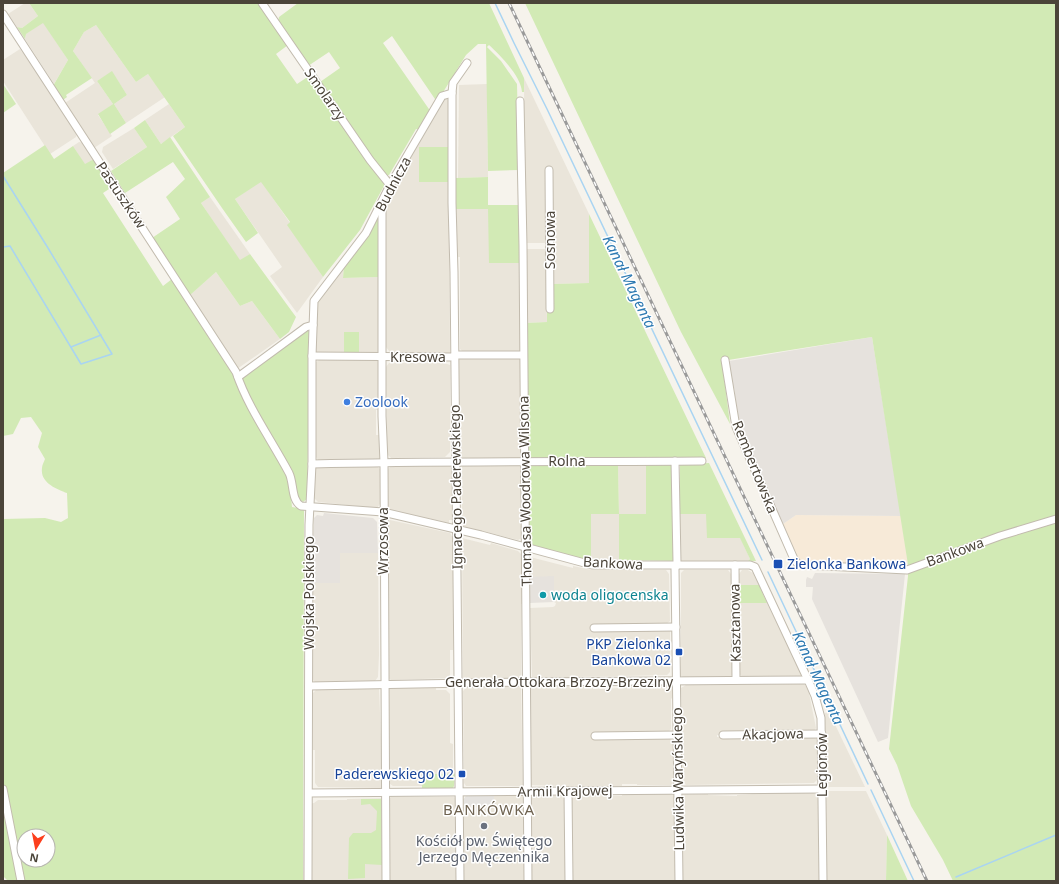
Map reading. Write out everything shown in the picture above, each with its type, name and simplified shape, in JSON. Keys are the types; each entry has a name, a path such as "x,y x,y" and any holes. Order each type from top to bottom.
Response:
{"street":[{"name":"Smolarzy","path":"262,3 370,160 390,185"},
{"name":"Pastuszków","path":"3,14 236,372 242,390 290,475 296,502 301,506 310,507"},
{"name":"Budnicza","path":"313,306 318,294 366,233 390,185 442,96 452,92 453,83 467,63"},
{"name":"Ignacego Paderewskiego","path":"452,92 460,881"},
{"name":"Thomasa Woodrowa Wilsona","path":"520,101 523,246 528,881"},
{"name":"Sosnowa","path":"549,170 550,309"},
{"name":"Wrzosowa","path":"382,200 382,411 384,462 383,512 386,881"},
{"name":"Wojska Polskiego","path":"308,881 310,507 312,464 313,306"},
{"path":"238,377 306,327 313,324"},
{"name":"Kresowa","path":"312,356 523,355"},
{"name":"Rembertowska","path":"725,360 736,427 794,559 798,564 804,565"},
{"name":"Rolna","path":"312,464 456,461 524,462 702,460"},
{"name":"Ludwika Waryńskiego","path":"675,461 679,881"},
{"name":"Bankowa","path":"310,507 383,512 457,529 592,565 750,565 755,567"},
{"name":"Bankowa","path":"804,565 907,570 1000,536 1056,519"},
{"name":"Kasztanowa","path":"734,565 736,680"},
{"name":"Legionów","path":"755,567 815,696 821,718 823,881"},
{"path":"594,628 676,627"},
{"name":"Generała Ottokara Brzozy-Brzeziny","path":"309,686 458,682 808,680"},
{"name":"Akacjowa","path":"724,735 822,734"},
{"path":"595,736 677,735"},
{"path":"3,789 21,881"},
{"name":"Armii Krajowej","path":"309,793 822,789"},
{"path":"568,791 569,881"}],"shaded area":[{"path":"25,3 29,3 38,16 22,28 17,27 8,14"},
{"path":"43,22 68,60 54,84 25,39 26,34"},
{"path":"96,25 136,82 148,74 165,97 126,123 114,104 127,95 112,72 97,81 113,104 98,115 112,136 91,150 62,105 95,83 73,51 84,32"},
{"path":"20,49 77,133 76,137 50,154 3,81 3,60"},
{"path":"524,78 589,214 589,283 553,284 547,243 525,243"},
{"path":"487,84 488,177 458,178 459,85"},
{"path":"445,97 450,99 450,147 419,147 419,181 449,182 450,353 390,352 386,347 385,201"},
{"path":"169,104 185,127 161,144 145,120"},
{"path":"134,128 147,147 113,169 102,152 103,147"},
{"path":"79,142 84,143 94,159 85,165 73,146"},
{"path":"261,181 290,223 288,225 323,277 297,313 270,276 282,267 235,199"},
{"path":"210,197 250,254 240,261 201,203"},
{"path":"456,209 488,209 520,263 521,352 464,353 460,349 460,257 457,257"},
{"path":"525,249 546,249 547,322 526,323"},
{"path":"344,266 343,278 379,277 380,353 359,354 359,332 344,332 344,354 315,354 316,303"},
{"path":"216,272 240,306 252,301 280,339 237,369 190,295"},
{"path":"872,337 901,516 796,515 783,524 738,424 734,387 732,385 729,361"},
{"path":"520,358 521,459 459,460 459,359"},
{"path":"379,359 380,410 376,410 376,435 380,435 380,460 319,461 316,457 315,363 319,360"},
{"path":"389,363 444,363 450,365 450,452 445,457 391,458 387,454 386,367"},
{"path":"646,464 646,514 619,514 618,465"},
{"path":"376,465 380,469 380,504 377,508 318,502 314,498 315,466"},
{"path":"521,465 522,498 520,498 520,519 522,520 522,538 518,540 462,526 462,466"},
{"path":"391,466 451,466 452,520 449,520 449,523 391,510 387,504 387,470"},
{"path":"324,513 373,518 377,522 378,553 340,553 340,583 313,583 314,518 317,515 323,516"},
{"path":"591,514 619,514 619,560 591,560"},
{"path":"680,514 706,514 740,537 750,559 748,561 680,561"},
{"path":"796,515 901,516 908,565 799,562 783,524"},
{"path":"390,520 450,533 453,538 453,650 450,650 450,678 391,680 388,678 387,522"},
{"path":"462,538 490,545 491,543 518,551 522,555 521,679 463,679"},
{"path":"340,553 378,553 379,655 378,677 375,681 315,682 313,680 313,583 340,583"},
{"path":"530,557 573,568 573,566 592,570 666,570 669,574 670,621 666,624 592,626 592,632 670,630 670,672 667,675 532,678 530,608 553,607 556,603 554,602 554,577 530,577"},
{"path":"684,570 728,570 731,574 732,675 729,678 686,678 681,676 681,573"},
{"path":"742,570 748,570 753,573 759,585 739,585 739,574"},
{"path":"815,573 905,574 888,738 878,742 812,599 813,587 806,587 807,577 812,579"},
{"path":"554,576 554,602 530,603 530,577"},
{"path":"739,603 767,603 803,674 800,677 743,677 739,674"},
{"path":"804,684 808,688 816,728 814,731 717,735 717,737 815,737 818,739 818,779 814,783 686,785 682,781 683,741 681,688 686,685"},
{"path":"670,685 672,687 671,729 668,732 593,733 593,740 669,738 673,742 673,783 671,785 622,784 622,786 593,787 531,785 529,686 593,686 593,689 621,688 621,686"},
{"path":"521,686 523,786 466,786 464,783 463,691 466,688"},
{"path":"379,688 383,788 318,787 315,783 315,750 313,750 313,693 316,690"},
{"path":"389,688 436,688 436,690 446,690 450,694 450,743 453,744 453,774 423,774 423,786 393,786 389,783"},
{"path":"829,712 865,787 826,787 825,713"},
{"path":"826,791 866,791 887,835 886,881 827,881"},
{"path":"767,793 814,793 818,796 819,881 303,881 304,805 314,803 318,800 391,797 453,797 464,799 466,796 622,796 622,794 708,794 737,796"},
{"path":"466,796 494,796 494,806 464,806 464,799"}],"green space":[{"path":"29,3 259,3 288,45 276,54 297,84 309,76 385,184 360,230 323,277 287,225 290,222 261,182 235,199 258,233 246,242 173,136 185,127 148,74 136,82 96,25 84,32 73,51 92,78 66,95 67,97 63,100 53,86 68,60 43,23 26,34 25,39 17,27 22,28 38,16"},
{"path":"298,3 489,3 524,78 524,92 522,92 518,79 509,66 489,45 487,47 501,61 517,84 519,170 488,171 486,44 478,44 466,55 437,102 392,36 383,43 431,112 420,130 416,129 389,175 385,176 320,82 340,68 329,52 308,66 278,22 279,17"},
{"path":"525,3 1056,3 1056,881 953,881 943,860 911,806 897,765 889,749 908,565 872,337 722,361 730,424 681,332"},
{"path":"112,71 127,95 114,104 126,123 110,134 98,114 113,104 97,81"},
{"path":"3,84 16,104 3,113"},
{"path":"145,120 161,144 170,137 210,197 201,203 240,260 250,254 296,317 289,332 280,339 252,301 240,306 216,272 189,296 152,238 180,219 166,197 185,179 173,162 125,193 111,171 147,147 134,128"},
{"path":"45,145 54,159 73,146 85,164 94,159 112,187 103,193 163,286 172,279 236,375 304,330 310,331 307,499 303,502 298,498 291,497 292,507 304,509 303,881 8,881 3,876 3,519 45,518 61,522 68,518 67,493 50,485 42,473 45,459 38,447 42,433 31,417 21,418 13,434 3,436 3,173"},
{"path":"419,147 450,147 449,182 419,182"},
{"path":"488,177 488,205 519,205 520,263 489,263 488,209 456,209 456,178"},
{"path":"589,214 706,458 528,459 526,323 547,322 547,310 553,284 589,283"},
{"path":"378,217 379,277 343,278 344,266"},
{"path":"344,332 359,332 359,354 344,354"},
{"path":"709,463 756,561 748,561 750,559 740,538 707,538 706,514 680,514 680,464"},
{"path":"646,464 674,464 674,561 619,560 619,514 646,514"},
{"path":"527,465 618,465 619,514 591,514 591,560 578,558 533,545 530,540"},
{"path":"739,585 759,585 767,603 739,603"},
{"path":"422,774 455,774 454,786 453,788 422,788"},
{"path":"361,799 381,799 382,865 365,864 365,878 348,879 349,838 353,833 371,833 376,830 377,811 370,804 361,805"},
{"path":"887,835 908,881 886,881"}],"waterway":[{"name":"Kanał Magenta","path":"495,3 762,560"},
{"path":"3,176 112,354 81,364 10,246 3,247"},
{"path":"71,347 101,335"},
{"name":"Kanał Magenta","path":"768,572 868,784"},
{"name":"Kanał Magenta","path":"871,790 914,881"},
{"path":"956,877 1056,835"}],"railway":[{"path":"509,3 927,881"}],"place":[{"name":"Zoolook","path":"347,402"},
{"name":"Zielonka Bankowa","path":"778,564"},
{"name":"woda oligocenska","path":"543,595"},
{"name":"PKP Zielonka Bankowa 02","path":"679,652"},
{"name":"Paderewskiego 02","path":"462,774"},
{"name":"Kościół pw. Świętego Jerzego Męczennika","path":"484,826"}],"district":[{"name":"BANKÓWKA","path":"489,810"}]}
